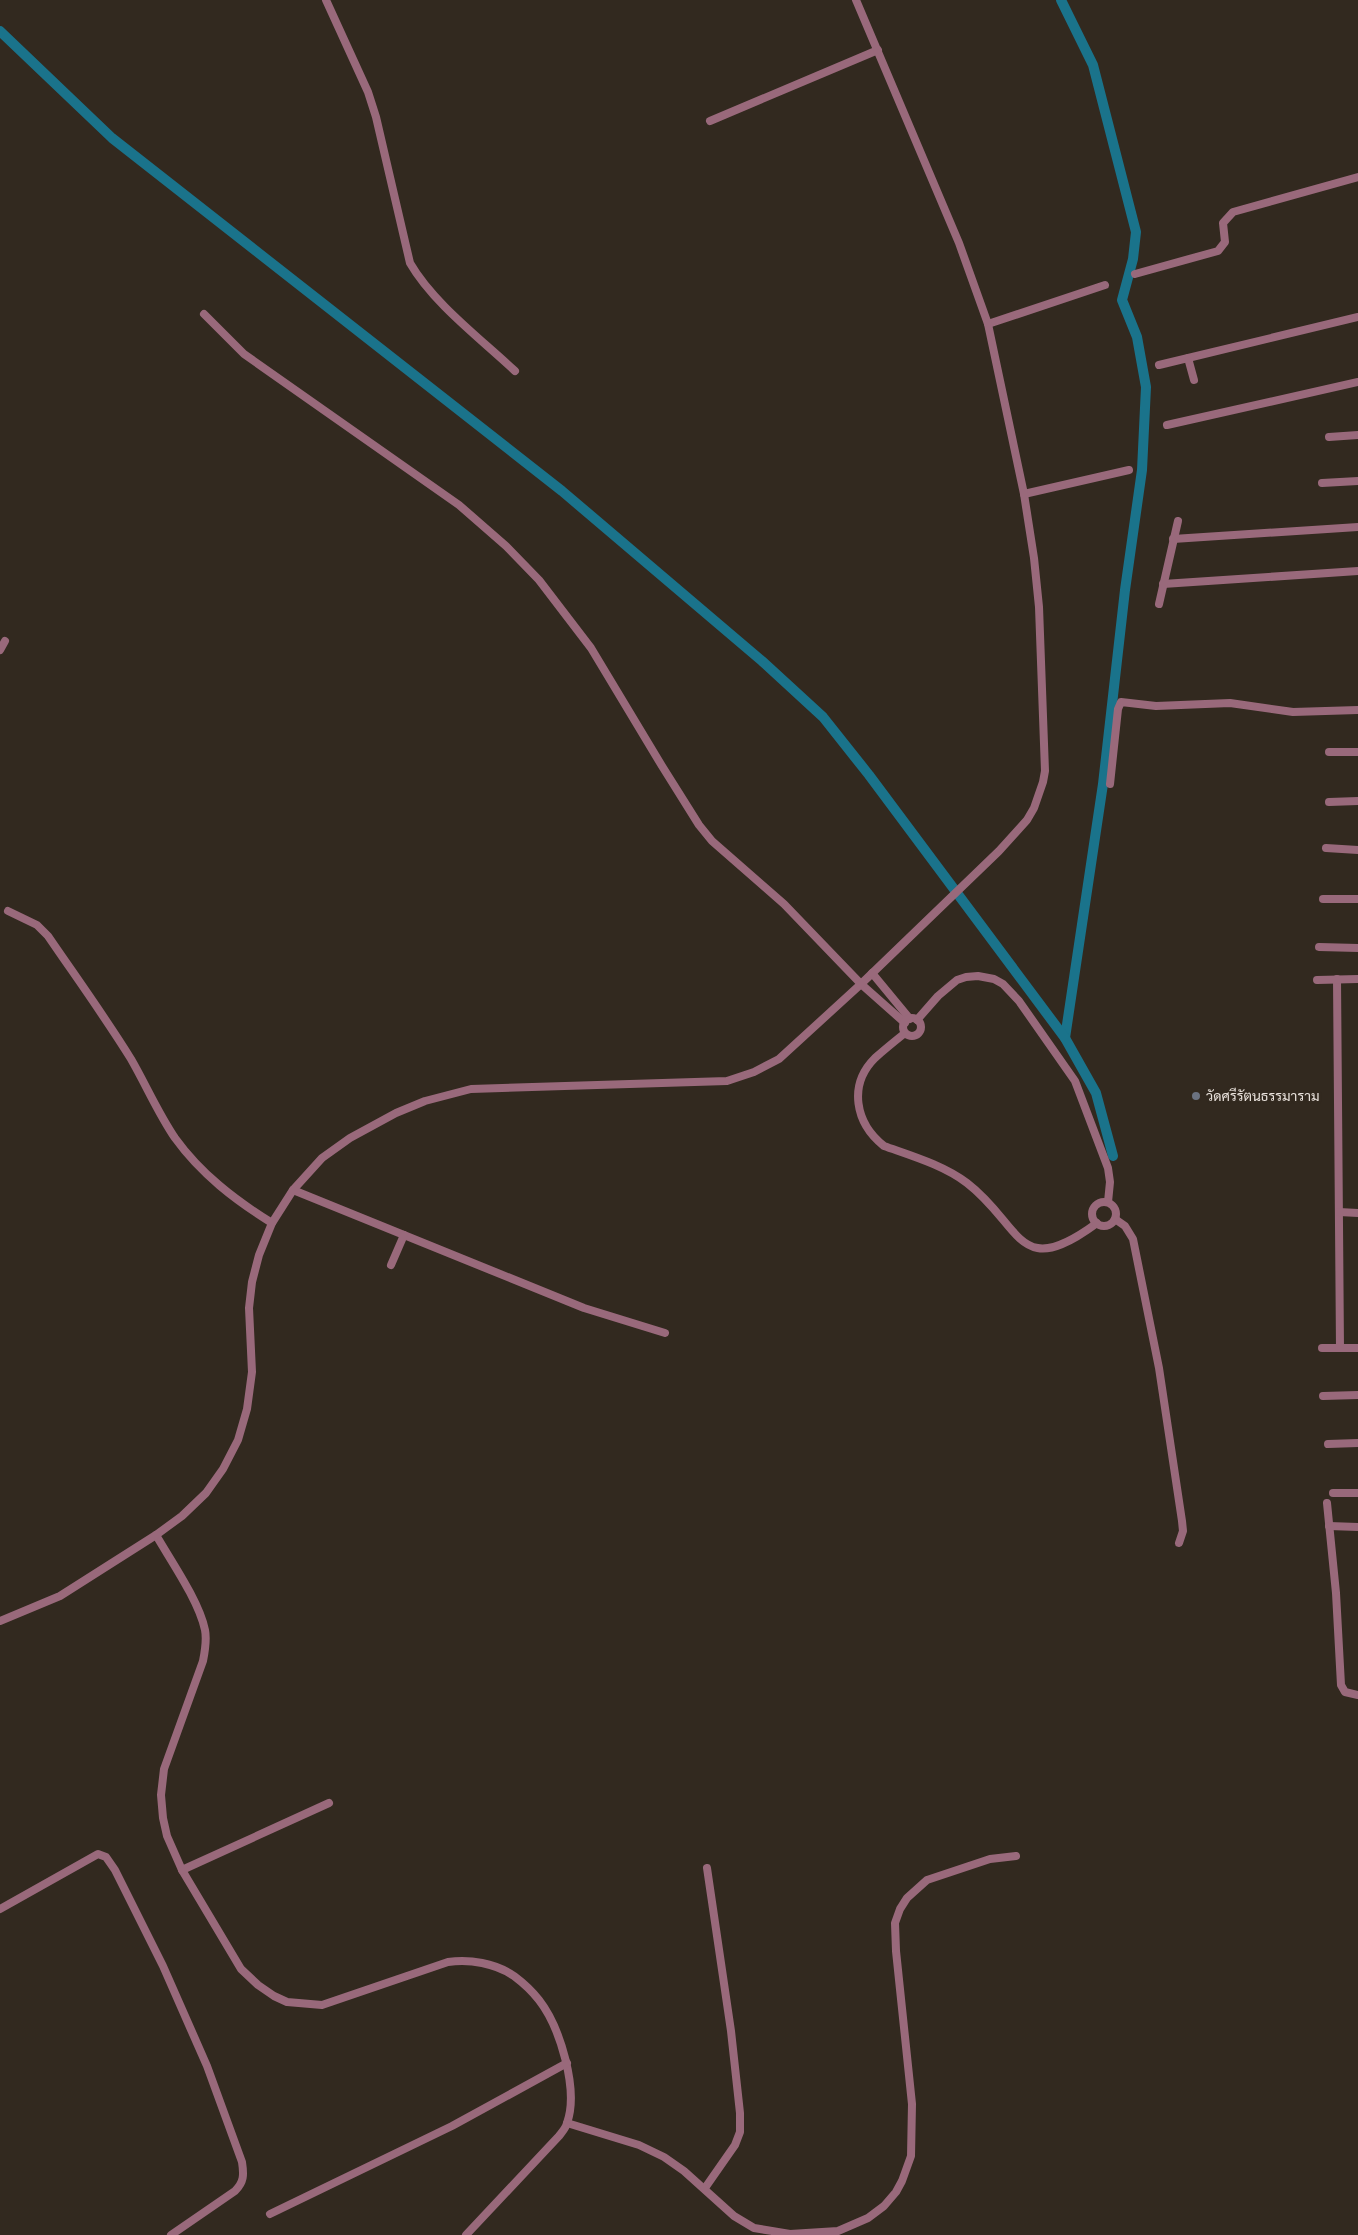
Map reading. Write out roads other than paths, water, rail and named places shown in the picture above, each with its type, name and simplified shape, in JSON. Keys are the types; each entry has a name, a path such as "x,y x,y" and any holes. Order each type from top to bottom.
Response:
{"street":[{"path":"326,0 368,92 376,117 410,263 418,278 433,294 515,371"},
{"path":"0,1621 60,1596 156,1535 182,1516 206,1493 224,1469 238,1440 247,1409 252,1372 249,1308 258,1255 272,1223 293,1190 322,1158 350,1138 396,1112 425,1101 471,1089 727,1081 754,1072 779,1059 861,984 999,851 1027,820 1034,808 1045,771 1039,607 1024,494 988,324 959,243 856,0"},
{"path":"710,121 878,50"},
{"path":"1135,274 1218,251 1225,242 1223,223 1232,212 1358,177"},
{"path":"988,324 1105,284"},
{"path":"204,314 244,354 459,505 506,546 539,580 592,648 666,773 712,842 784,904 861,984 885,1006 921,1027 918,1033 912,1036 905,1033"},
{"path":"1159,365 1358,317"},
{"path":"1188,358 1194,380"},
{"path":"1167,425 1358,382"},
{"path":"1329,437 1358,435"},
{"path":"1024,494 1130,470"},
{"path":"1322,483 1358,481"},
{"path":"1159,604 1178,520"},
{"path":"1173,539 1358,527"},
{"path":"1163,584 1358,571"},
{"path":"0,650 5,641"},
{"path":"1110,784 1118,708 1121,702 1156,706 1230,703 1293,712 1358,710"},
{"path":"1329,752 1358,752"},
{"path":"1330,802 1358,801"},
{"path":"1326,848 1358,850"},
{"path":"1323,899 1358,899"},
{"path":"8,911 37,925 48,936 131,1060 154,1103 176,1138 193,1160 222,1189 272,1223"},
{"path":"1319,947 1358,948"},
{"path":"872,973 910,1021"},
{"path":"1097,1223 1092,1216 1094,1208 1100,1203 1108,1202 1114,1207 1115,1219 1109,1225 1097,1223 1059,1247 1034,1248 1025,1244 988,1202 967,1183 948,1171 884,1146 877,1140 862,1119 858,1108 858,1090 867,1068 874,1059 905,1033 910,1021 949,986 966,976 994,979 1012,992 1076,1081 1108,1168 1110,1182 1108,1202"},
{"path":"1318,980 1358,980"},
{"path":"1336,980 1340,1348"},
{"path":"885,1006 892,998"},
{"path":"293,1190 584,1308 665,1333"},
{"path":"1339,1212 1358,1212"},
{"path":"1115,1219 1125,1226 1133,1239 1159,1368 1182,1521 1183,1531 1179,1543"},
{"path":"391,1265 404,1235"},
{"path":"1322,1348 1358,1348"},
{"path":"1323,1396 1358,1395"},
{"path":"1328,1444 1358,1443"},
{"path":"1333,1493 1358,1493"},
{"path":"1327,1503 1336,1593 1341,1685 1345,1692 1358,1695"},
{"path":"1329,1526 1358,1527"},
{"path":"156,1535 193,1601 205,1630 206,1648 164,1769 161,1795 162,1818 167,1836 182,1870 241,1969 274,1996 287,2002 322,2005 448,1962 466,1960 484,1963 512,1975 539,2000 562,2045 567,2063 570,2092 567,2123 559,2136 466,2235"},
{"path":"182,1870 328,1803"},
{"path":"0,1909 98,1854 106,1857 115,1870 163,1966 207,2066 244,2172 242,2181 235,2191 171,2235"},
{"path":"567,2123 639,2144 664,2157 705,2188 734,2216 754,2228 790,2234 838,2231 868,2218 884,2206 902,2181 912,2156 912,2104 896,1951 895,1923 900,1909 911,1893 927,1880 990,1859 1016,1856"},
{"path":"705,2188 735,2145 740,2132 740,2113 731,2031 707,1868"},
{"path":"270,2214 452,2126 567,2063"}],"waterway":[{"path":"1061,0 1093,65 1136,232 1133,259 1122,300 1137,337 1146,387 1142,470 1125,590 1103,784 1065,1038"},
{"path":"0,31 112,138 562,491 762,661 823,717 869,775 1065,1038 1096,1093 1113,1156"}],"place":[{"name":"วัดศรีรัตนธรรมาราม","path":"1196,1096"}]}
